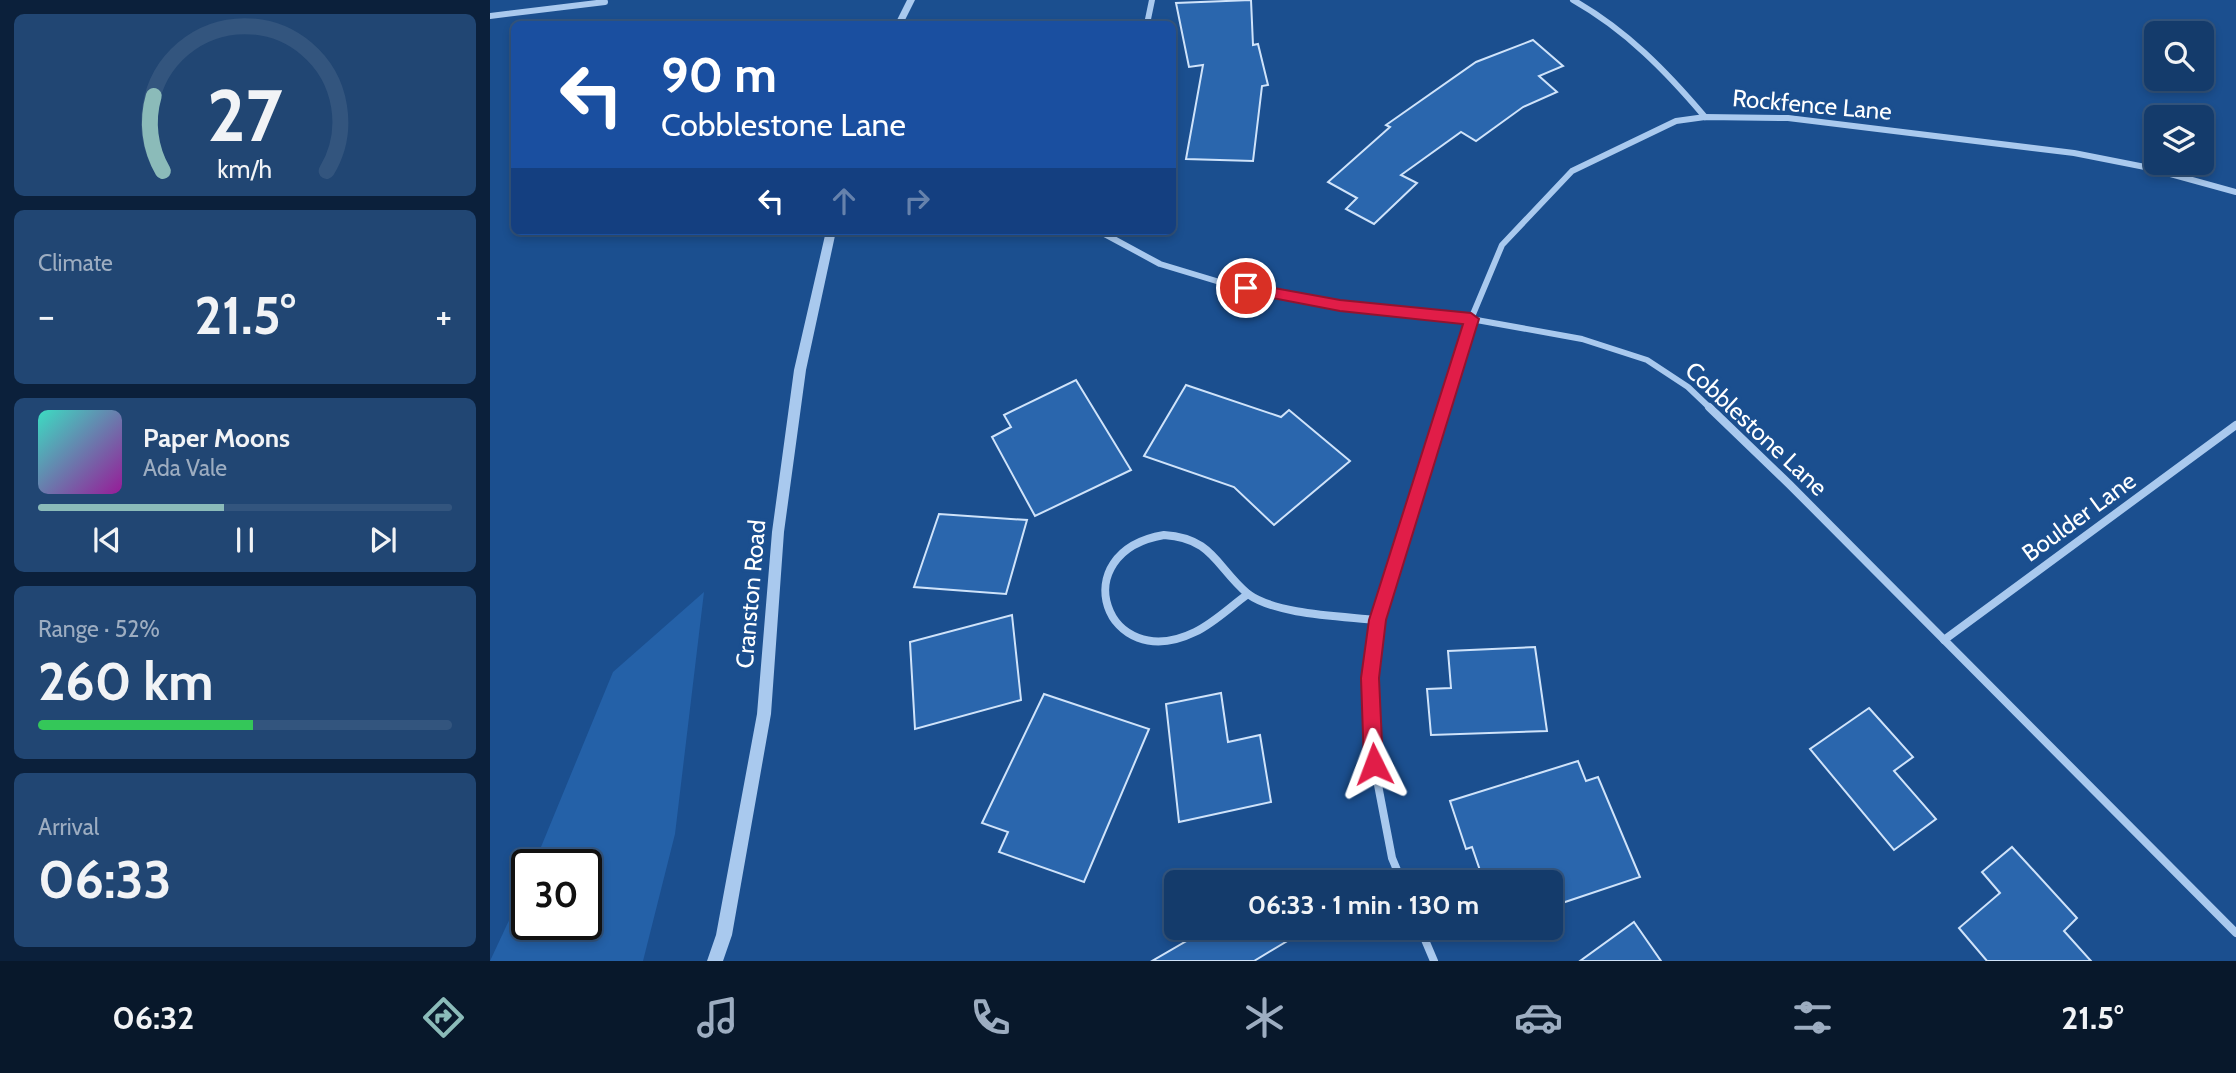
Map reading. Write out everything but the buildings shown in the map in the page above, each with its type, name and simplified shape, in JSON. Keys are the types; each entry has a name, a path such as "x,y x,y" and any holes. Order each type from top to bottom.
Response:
{"street":[{"path":"900,21 911,0"},
{"path":"1148,21 1152,0"},
{"path":"1573,0 1628,34 1662,66 1705,117"},
{"path":"490,16 606,2"},
{"name":"Rockfence Lane","path":"1397,870 1392,858 1374,764 1370,678 1377,620 1471,319 1502,244 1572,171 1676,121 1705,117 1788,118 2074,153 2145,167 2236,192"},
{"name":"Cranston Road","path":"715,961 724,935 764,714 778,532 798,383 830,235"},
{"name":"Cobblestone Lane","path":"1106,235 1160,264 1223,283 1340,306 1471,319 1582,339 1647,360 1688,387 2236,933"},
{"name":"Boulder Lane","path":"1944,640 2236,425"},
{"path":"1248,594 1195,632 1160,642 1127,634 1107,611 1107,579 1123,551 1151,536 1181,535 1207,549 1252,598 1291,608 1377,620"},
{"path":"1425,940 1434,961"}],"shaded area":[{"path":"704,592 675,834 643,961 490,961 511,916 511,940 602,940 602,849 540,849 613,672"}],"route":[{"path":"1246,288 1340,306 1471,319 1377,620 1370,678 1374,764"}]}
